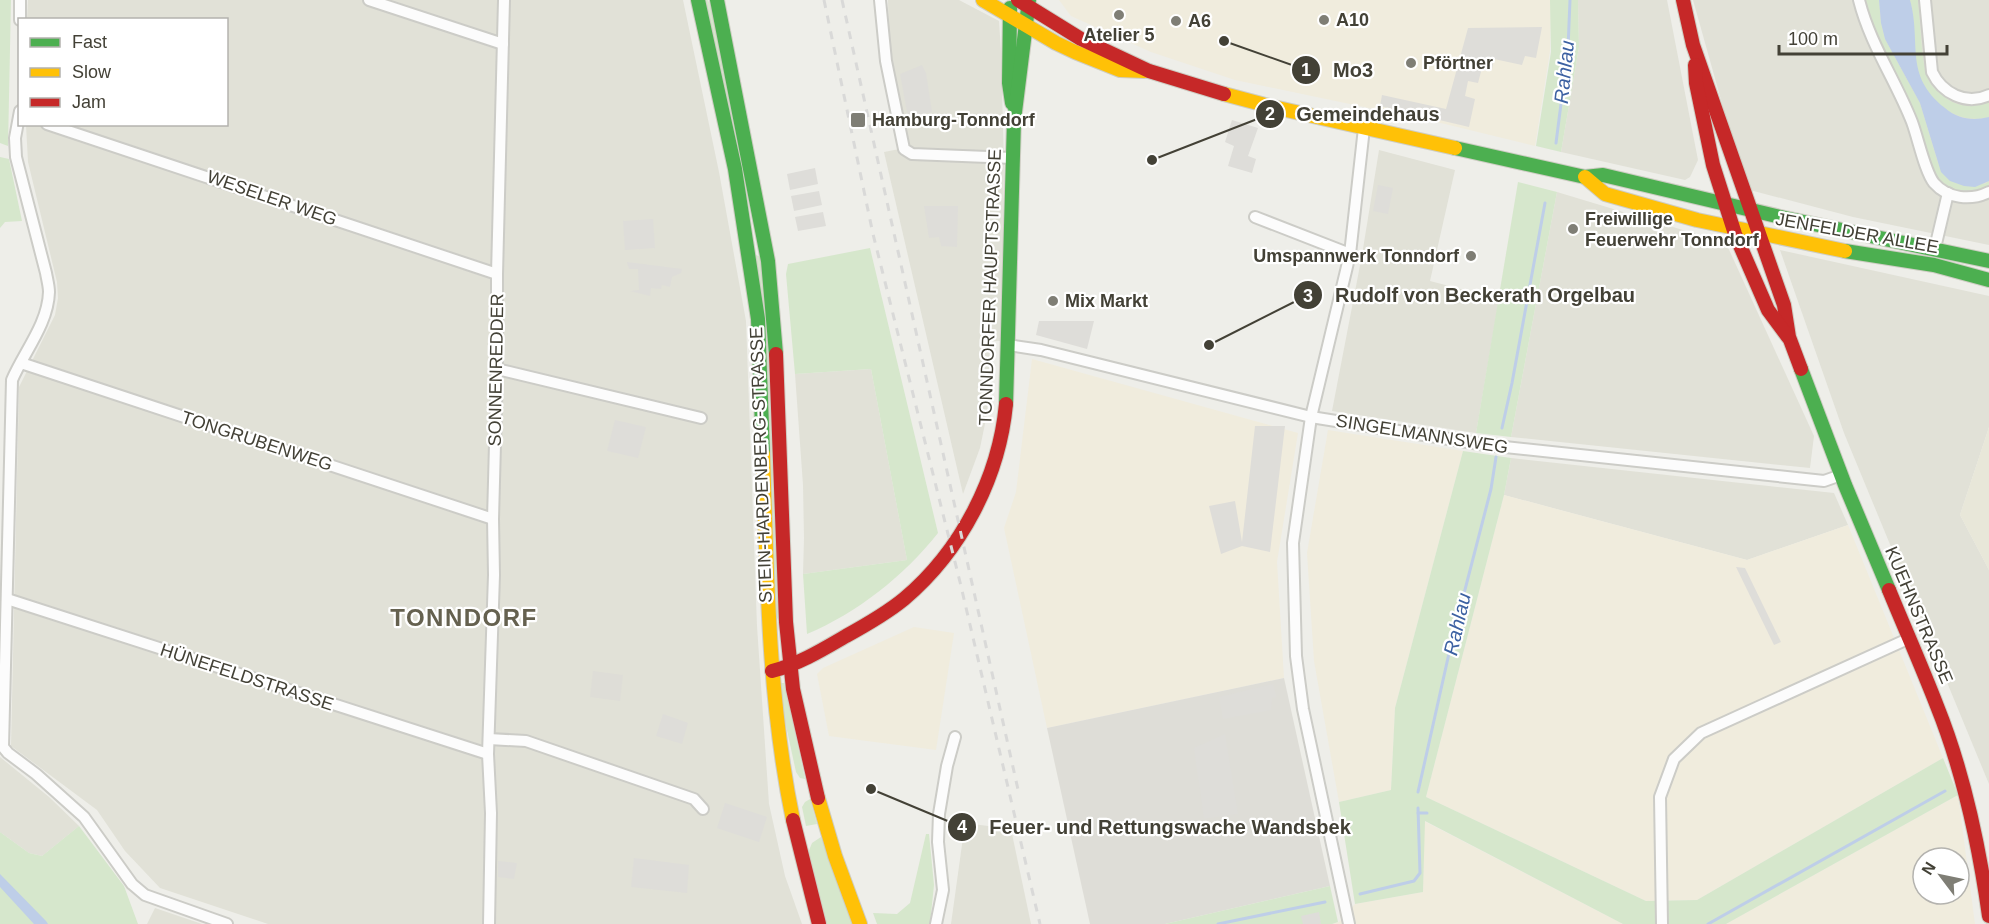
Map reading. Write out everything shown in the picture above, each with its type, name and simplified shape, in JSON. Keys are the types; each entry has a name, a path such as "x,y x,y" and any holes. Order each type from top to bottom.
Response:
{"main road":[{"name":"STEIN-HARDENBERG-STRASSE","path":"698,0 735,170 758,319 772,671 784,782 819,924"},
{"name":"STEIN-HARDENBERG-STRASSE","path":"717,0 768,261 777,360 786,622 790,666 802,737 814,786 835,856 860,924"},
{"name":"JENFELDER ALLEE","path":"983,0 1056,43 1120,70 1149,71"},
{"name":"TONNDORFER HAUPTSTRASSE","path":"1010,0 1009,83 1014,120"},
{"name":"KUEHNSTRASSE","path":"1683,0 1693,45 1784,305 1788,337 1841,475 1938,707 1963,784 1981,858 1989,916"},
{"name":"TONNDORFER HAUPTSTRASSE","path":"772,671 790,666 836,643 891,609 921,583 953,545 978,504 1003,430 1007,387 1014,120 1027,26 1025,2"},
{"name":"JENFELDER ALLEE","path":"1025,2 1081,39 1149,71 1269,106 1585,177 1603,175 1989,261"},
{"name":"KUEHNSTRASSE","path":"1693,45 1696,82 1713,165 1725,204 1768,310 1788,337"},
{"name":"JENFELDER ALLEE","path":"1585,177 1605,194 1697,220 1838,250 1924,263 1989,280"},
{"path":"1924,263 1935,248"}],"street":[{"path":"20,0 20,18"},
{"path":"369,0 503,44"},
{"name":"SONNENREDDER","path":"489,924 491,813 488,754 494,575 497,274 504,0"},
{"path":"880,0 885,61 904,149 912,154 1013,158"},
{"path":"1859,0 1875,48 1913,124 1933,182 1948,193 1960,197 1972,197 1989,192"},
{"path":"1925,0 1932,72 1936,81 1956,96 1971,100 1989,95"},
{"path":"18,122 15,138 16,157 49,291 46,309 12,380 3,747 84,817 132,884 145,895 227,924"},
{"name":"WESELER WEG","path":"53,126 497,274"},
{"path":"1349,924 1303,709 1296,656 1293,543 1311,417 1350,254 1364,128"},
{"path":"1935,248 1948,193"},
{"path":"1255,217 1350,254"},
{"name":"SINGELMANNSWEG","path":"1008,345 1041,350 1311,417 1486,445 1824,481 1841,475"},
{"name":"TONGRUBENWEG","path":"21,363 493,519"},
{"path":"497,369 700,418"},
{"name":"HÜNEFELDSTRASSE","path":"8,599 488,754"},
{"path":"1662,924 1660,797 1674,759 1701,734 1910,638"},
{"path":"936,924 943,890 938,842 939,814 945,773 955,737"},
{"path":"489,739 526,741 694,799 703,809"}],"shaded area":[{"path":"28,0 683,0 719,172 746,321 757,626 769,804 785,876 802,924 268,924 160,888 125,851 97,810 11,746 19,387 55,315 58,298 57,282 28,162 26,126 228,126 228,18 27,18"},
{"path":"888,0 959,0 999,21 1004,165 1002,341 990,341 987,414 980,448 963,494 884,152 910,147 889,60"},
{"path":"1059,0 1551,0 1550,51 1535,146 1445,124 1235,80 1151,52 1071,16"},
{"path":"1578,0 1667,0 1698,160 1690,177 1685,180 1561,152 1579,47"},
{"path":"1693,0 1989,0 1989,245 1853,217 1746,189"},
{"path":"1542,27 1536,58 1525,56 1522,65 1494,59 1492,69 1482,68 1478,83 1468,81 1465,96 1475,99 1469,127 1380,106 1382,95 1446,109 1468,28"},
{"path":"922,65 926,73 932,112 908,117 900,74"},
{"path":"1232,120 1258,128 1248,156 1256,159 1252,173 1228,166 1234,146 1225,142"},
{"path":"1379,150 1455,170 1430,281 1499,299 1476,433 1332,411 1362,255"},
{"path":"815,168 818,184 790,190 787,174"},
{"path":"1378,185 1393,188 1388,214 1373,211"},
{"path":"819,191 822,205 794,211 791,196"},
{"path":"1557,192 1726,243 1814,436 1810,468 1511,437"},
{"path":"924,206 958,206 957,247 941,246 939,237 929,238"},
{"path":"823,212 826,226 798,231 795,217"},
{"path":"653,219 655,248 625,250 623,221"},
{"path":"1780,250 1989,296 1989,427 1960,515 1989,570 1989,784 1844,433"},
{"path":"627,262 682,269 681,273 672,277 670,287 662,285 661,289 651,288 650,296 630,291 639,290 638,269 629,269"},
{"path":"1039,321 1094,321 1087,349 1036,335"},
{"path":"1032,359 1298,433 1277,562 1284,678 1047,728 1004,528 1016,492"},
{"path":"871,369 907,560 803,574 803,485 795,374"},
{"path":"615,420 646,427 638,458 607,451"},
{"path":"1255,426 1285,426 1270,552 1242,546 1221,554 1209,506 1235,501 1242,542"},
{"path":"1989,427 1989,570 1960,515"},
{"path":"1328,430 1463,451 1395,708 1391,790 1339,802 1314,661 1307,553"},
{"path":"1511,458 1834,493 1848,525 1747,560 1504,495"},
{"path":"1504,495 1747,560 1848,525 1943,758 1697,900 1646,901 1426,797"},
{"path":"1736,567 1745,568 1781,642 1774,645"},
{"path":"914,627 954,633 936,750 829,736 817,674 823,668"},
{"path":"593,671 623,675 620,701 590,697"},
{"path":"1284,678 1330,886 1165,924 1090,924 1047,728"},
{"path":"1273,684 1277,697 1272,698 1271,710 1223,719 1219,697"},
{"path":"663,714 688,723 682,744 656,736"},
{"path":"1225,734 1238,814 1204,819 1194,748"},
{"path":"0,757 49,797 79,826 42,856 29,853 0,832"},
{"path":"1958,795 1965,846 1911,846 1911,906 1971,906 1971,894 1975,924 1726,924"},
{"path":"725,803 767,817 759,842 717,828"},
{"path":"1424,821 1623,924 1332,924 1339,922 1355,904 1423,892"},
{"path":"965,823 1011,829 1031,924 951,924"},
{"path":"634,858 689,865 687,893 631,887"},
{"path":"498,861 517,863 514,879 498,877"},
{"path":"155,908 202,924 147,924"},
{"path":"1319,912 1321,924 1303,924 1301,916"}],"green space":[{"path":"0,0 11,0 8,146 0,143"},
{"path":"704,0 708,0 715,19 733,122 729,125"},
{"path":"1550,0 1578,0 1579,47 1561,152 1536,146 1551,52"},
{"path":"1865,0 1879,0 1885,39 1920,103 1938,163 1985,184 1989,181 1989,188 1974,192 1959,192 1946,187 1935,176 1914,112 1875,33"},
{"path":"1910,0 1918,0 1923,55 1930,83 1950,101 1961,105 1972,106 1989,102 1989,117 1976,119 1953,114 1933,99 1926,89 1916,66"},
{"path":"0,157 9,159 22,221 5,222 0,228"},
{"path":"1518,182 1557,192 1511,437 1476,433"},
{"path":"870,248 938,533 910,564 879,592 844,615 807,634 803,574 907,560 871,369 795,374 786,274 788,264"},
{"path":"756,255 761,257 768,298 780,618 775,619 767,374"},
{"path":"1463,451 1511,458 1504,495 1426,797 1646,901 1697,900 1943,758 1958,795 1726,924 1623,924 1425,821 1423,892 1355,904 1339,802 1391,790 1395,708"},
{"path":"781,683 784,683 805,779 800,778 796,772 782,707"},
{"path":"810,799 817,824 806,826 802,807"},
{"path":"79,826 124,886 138,924 0,924 0,832 29,853 42,856"},
{"path":"926,834 929,834 934,885 930,924 877,924 873,913 897,914 910,903"},
{"path":"821,837 854,924 826,924 806,858 812,843"},
{"path":"1330,886 1338,922 1332,924 1165,924"}],"water":[{"path":"1879,0 1910,0 1916,58 1924,83 1932,96 1950,112 1960,117 1977,119 1989,117 1989,181 1975,187 1964,186 1950,181 1941,172 1920,103 1885,39"},
{"path":"0,874 48,924 34,924 0,887"}],"waterway":[{"name":"Rahlau","path":"1556,143 1568,49 1570,0"},
{"name":"Rahlau","path":"1502,428 1545,203"},
{"name":"Rahlau","path":"1418,792 1452,640 1491,489 1496,457"},
{"path":"1708,924 1945,791"},
{"name":"Rahlau","path":"1360,894 1414,881 1420,873 1418,808"},
{"path":"1418,813 1427,813"},
{"name":"Rahlau","path":"1218,924 1325,902"}],"railway":[{"path":"824,0 873,234 960,582 1040,924"},
{"path":"842,0 1019,794"}],"traffic: fast":[{"path":"698,0 735,169 758,319 763,454"},
{"path":"717,0 768,261 776,354"},
{"path":"1006,404 1014,120 1029,0"},
{"path":"1010,8 1009,83 1012,103"},
{"path":"1455,148 1585,177 1603,175 1785,218 1989,261"},
{"path":"1845,251 1934,265 1989,280"},
{"path":"1801,369 1845,485 1889,590"}],"traffic: slow":[{"path":"983,0 1075,52 1120,70 1144,71"},
{"path":"1224,94 1455,148"},
{"path":"1585,177 1605,194 1697,220 1845,251"},
{"path":"763,454 770,638 778,729 793,820"},
{"path":"818,798 835,856 860,924"}],"traffic: jam":[{"path":"1018,0 1081,39 1149,71 1224,94"},
{"path":"1683,0 1693,45 1784,305 1789,337 1801,369"},
{"path":"1695,65 1696,83 1713,165 1735,234 1768,310 1788,337"},
{"path":"776,354 786,622 793,689 818,798"},
{"path":"772,671 810,656 883,614 904,599 943,559 974,511 986,486 1002,432 1006,404"},
{"path":"1889,590 1947,731 1963,783 1989,916"},
{"path":"793,820 819,924"}],"place":[{"name":"Atelier 5","path":"1119,15"},
{"name":"A10","path":"1324,20"},
{"name":"A6","path":"1176,21"},
{"name":"Mo3","path":"1224,41"},
{"name":"Pförtner","path":"1411,63"},
{"name":"Hamburg-Tonndorf","path":"858,120"},
{"name":"Gemeindehaus","path":"1152,160"},
{"name":"Freiwillige Feuerwehr Tonndorf","path":"1573,229"},
{"name":"Umspannwerk Tonndorf","path":"1471,256"},
{"name":"Mix Markt","path":"1053,301"},
{"name":"Rudolf von Beckerath Orgelbau","path":"1209,345"},
{"name":"Feuer- und Rettungswache Wandsbek","path":"871,789"}],"district":[{"name":"TONNDORF","path":"464,618"}]}
